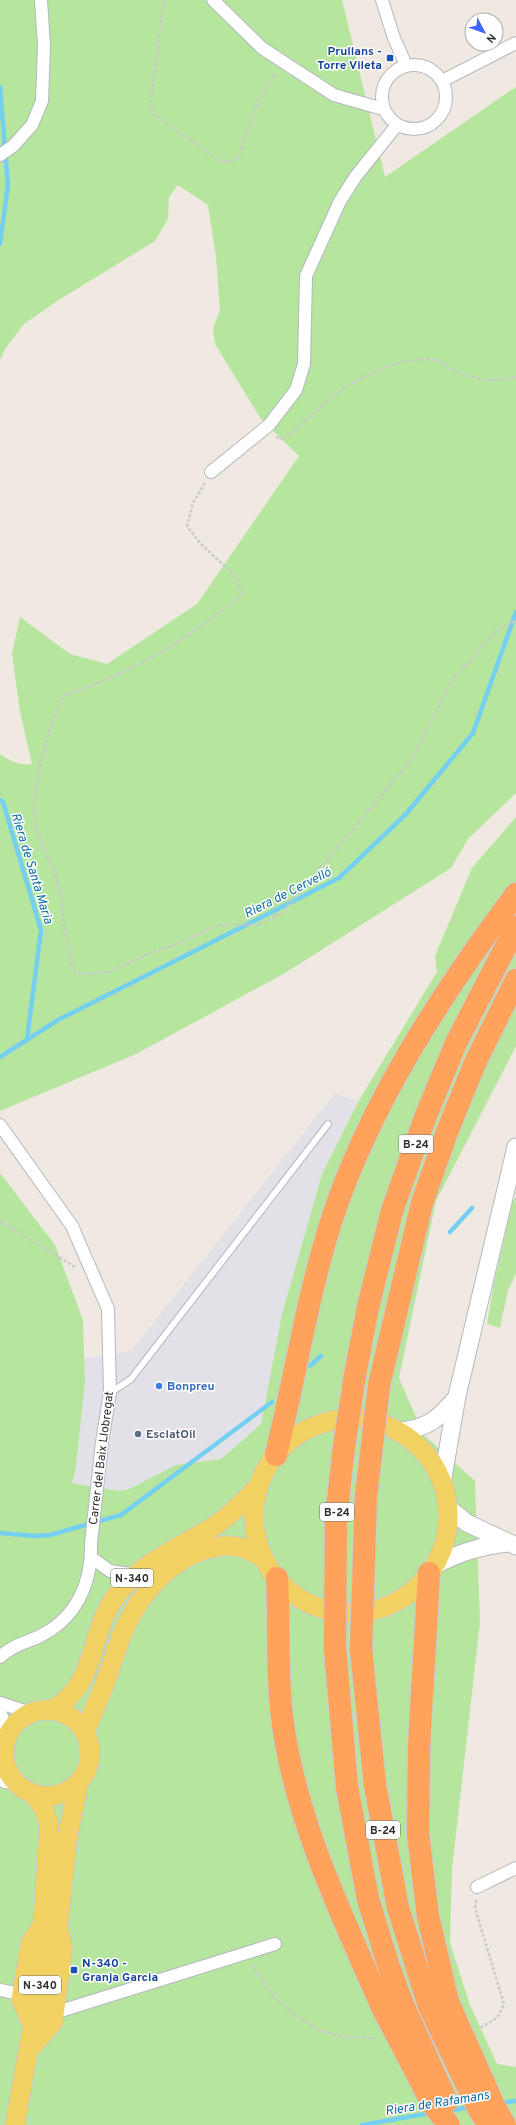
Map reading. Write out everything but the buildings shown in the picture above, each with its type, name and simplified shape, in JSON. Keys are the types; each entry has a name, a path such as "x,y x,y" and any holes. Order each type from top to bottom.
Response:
{"highway":[{"path":"276,1455 321,1256 343,1187 361,1145 395,1076 419,1036 516,894"},
{"name":"B-24","path":"460,2125 444,2098 403,2005 368,1899 347,1786 336,1649 336,1518 344,1447 355,1375 368,1307 392,1211 425,1118 456,1043 516,927"},
{"name":"B-24","path":"489,2125 478,2108 439,2004 398,1908 375,1785 361,1649 365,1503 379,1385 422,1203 447,1132 470,1077 516,980"},
{"path":"431,1569 419,1746 418,1834 439,2004 505,2125"},
{"path":"277,1578 278,1677 282,1718 296,1784 315,1851 382,2007 433,2106 449,2125"}],"main road":[{"name":"N-340","path":"341,1420 371,1421 398,1431 410,1439 430,1459 442,1483 447,1507 444,1543 431,1569 414,1589 396,1601 383,1607 354,1612 325,1609 311,1604 287,1588 277,1578 264,1559 255,1529 255,1502 259,1486 267,1469 276,1455 299,1435 326,1422 341,1420"},
{"name":"N-340","path":"79,1782 63,1793 44,1796 34,1794 8,1783 4,1746 14,1725 31,1713 52,1710 66,1702 75,1692 87,1673 101,1625 108,1608 119,1592 136,1575 159,1556 212,1528 231,1514 259,1486"},
{"name":"N-340","path":"85,1732 127,1624 138,1604 167,1572 198,1552 222,1545 233,1544 244,1547 264,1559"},
{"name":"N-340","path":"15,2125 68,1833 79,1782 88,1764 90,1755 89,1744 85,1732 72,1718 52,1710"},
{"name":"N-340","path":"34,1794 44,1809 49,1825 50,1926"},
{"path":"27,2060 53,2022 63,1948 50,1926 31,1942 21,2000 33,2026"}],"street":[{"path":"0,155 13,146 32,125 42,101 44,46 41,0"},
{"path":"213,0 262,48 334,95 383,109"},
{"path":"382,0 394,38 406,65"},
{"path":"442,81 516,43"},
{"path":"416,64 427,67 435,72 442,81 446,91 446,101 443,111 437,120 428,126 418,129 407,129 397,125 389,118 383,109 381,98 385,82 396,70 406,65 416,64"},
{"path":"211,472 265,428 296,390 304,364 306,276 340,200 356,176 397,125"},
{"name":"Carrer del Baix Llobregat","path":"0,1125 72,1226 108,1309 110,1393 102,1442 98,1495 91,1543 92,1558 88,1576 77,1604 64,1619 39,1636 8,1650 0,1657"},
{"name":"N-340","path":"442,1483 458,1396 513,1170 516,1147"},
{"name":"N-340","path":"398,1431 414,1430 427,1425 442,1414 458,1396"},
{"path":"447,1507 468,1523 512,1545"},
{"path":"431,1569 458,1553 479,1547 512,1545"},
{"path":"92,1558 110,1571 136,1575"},
{"path":"0,1703 31,1713"},
{"path":"0,1711 4,1746"},
{"path":"477,1887 516,1868"},
{"path":"54,2013 275,1944"},
{"path":"0,1990 15,1993"}],"lane":[{"path":"110,1393 131,1379 328,1124"}],"path":[{"path":"164,0 150,106 153,113 220,161 230,162 238,158 259,100 283,62"},
{"path":"265,428 273,436 280,439 286,436 344,388 405,361 420,358 438,361 458,373 477,378 501,381 516,377"},
{"path":"211,472 193,503 187,526 200,543 236,577 242,595 185,637 124,673 64,695 54,714 40,767 36,799 37,830 56,876 62,900 65,929 72,955 70,963 76,973 92,974 110,972 150,953 172,946 218,925 259,925 283,912 412,758 451,682 495,632 516,620"},
{"path":"0,1221 95,1280"}],"shaded area":[{"path":"335,1093 358,1102 322,1174 282,1314 261,1424 221,1459 176,1465 129,1489 119,1491 72,1483 76,1467 85,1381 84,1358 131,1351"}],"green space":[{"path":"0,0 342,0 385,177 516,87 516,793 468,839 451,868 285,973 136,1054 0,1111 0,754 15,762 32,764 20,712 12,654 20,617 70,654 107,664 197,604 299,456 261,419 215,344 213,329 220,310 216,257 208,205 178,185 169,197 168,219 155,241 57,301 24,324 5,349 0,360"},
{"path":"516,817 516,1046 436,1201 399,1378 424,1435 475,1481 480,1622 452,1869 450,1943 470,2005 497,2064 516,2067 516,2125 0,2125 0,1173 55,1245 83,1320 85,1381 76,1467 72,1483 119,1491 129,1489 176,1465 221,1459 261,1424 282,1314 322,1174 358,1102 437,972 435,956 472,868"},
{"path":"516,1197 516,1274 508,1290 500,1328 487,1324 494,1283 513,1201"}],"waterway":[{"name":"Riera de Santa Maria","path":"0,87 8,185 0,244"},
{"name":"Riera de Cervelló","path":"0,1057 58,1020 339,878 406,814 473,733 516,612"},
{"name":"Riera de Santa Maria","path":"0,800 3,802 41,930 27,1039"},
{"path":"450,1232 472,1208"},
{"path":"310,1366 321,1356"},
{"path":"0,1533 35,1536 50,1535 121,1515 272,1402"},
{"name":"Riera de Rafamans","path":"500,2103 516,2101"},
{"name":"Riera de Rafamans","path":"448,2111 471,2107"},
{"name":"Riera de Rafamans","path":"362,2125 431,2113"}],"place":[{"name":"Prullans - Torre Vileta","path":"390,58"},
{"name":"Bonpreu","path":"159,1386"},
{"name":"EsclatOil","path":"138,1434"},
{"name":"N-340 - Granja Garcia","path":"74,1970"}]}
